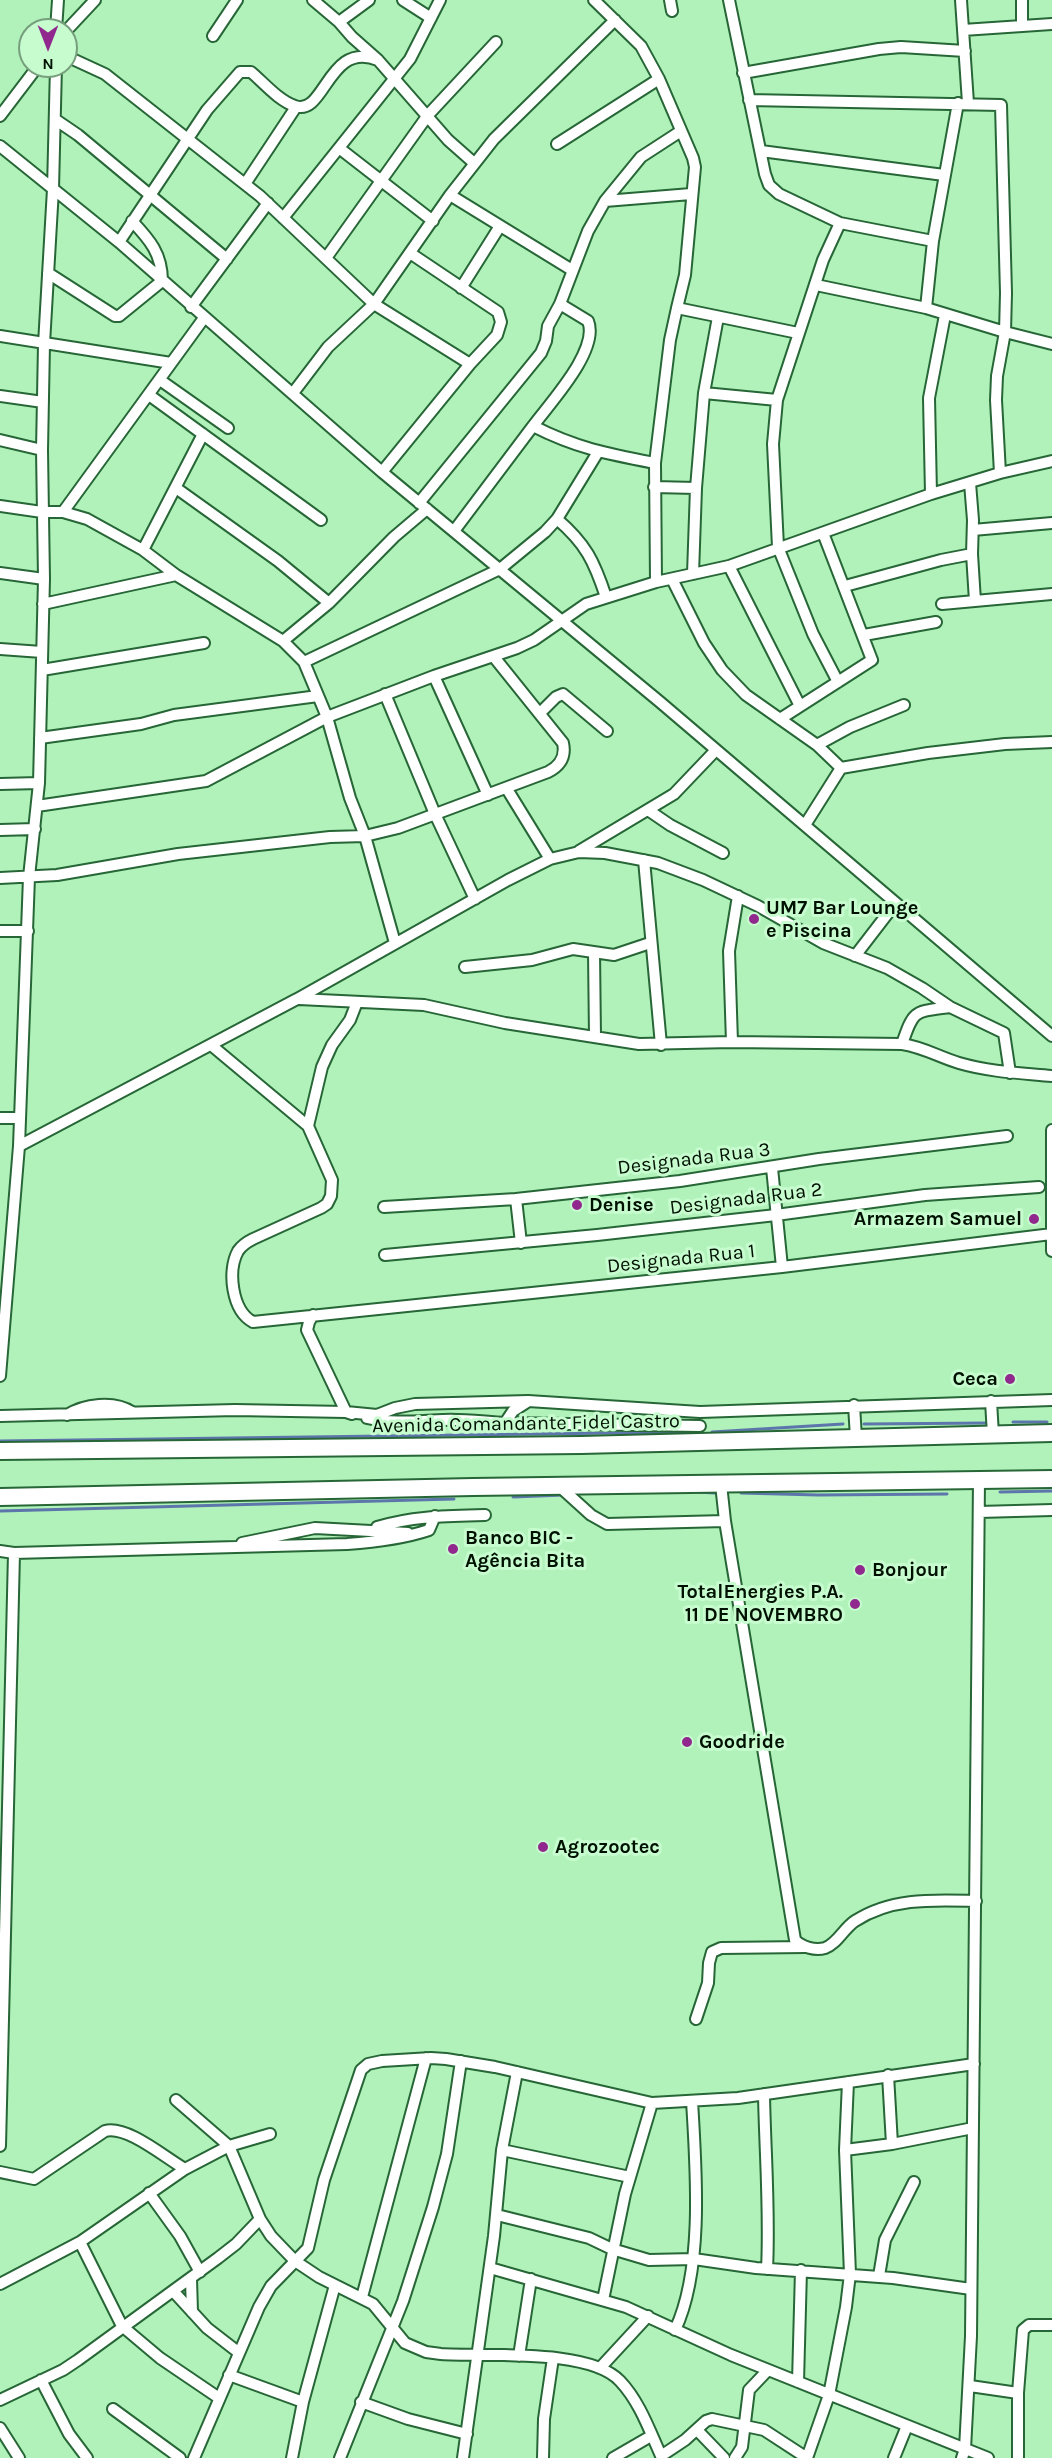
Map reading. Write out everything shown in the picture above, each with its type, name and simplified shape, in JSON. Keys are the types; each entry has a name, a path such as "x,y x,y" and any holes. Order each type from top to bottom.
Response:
{"highway":[{"name":"Avenida Comandante Fidel Castro","path":"0,1451 701,1434 856,1438 1052,1433"},
{"path":"0,1497 1052,1479"}],"street":[{"path":"57,18 58,0"},
{"path":"78,18 95,0"},
{"path":"213,36 237,0"},
{"path":"313,0 378,60 457,150 474,163"},
{"path":"339,22 369,0"},
{"path":"403,0 431,18"},
{"path":"283,218 396,79 410,59 440,0"},
{"path":"594,0 641,46 659,79 695,167 685,275 670,340 655,463 656,582"},
{"path":"729,0 742,73 766,179 773,189 840,223 933,241"},
{"path":"926,308 933,241 944,175 963,103 965,51 961,0"},
{"path":"1022,0 1022,25"},
{"path":"293,393 328,347 375,304 450,195 494,139 615,20"},
{"path":"963,30 1052,24"},
{"path":"119,242 219,95 237,75 245,71 251,72 296,107 302,107 312,102 345,60 352,37"},
{"path":"326,258 428,115 496,42"},
{"path":"742,73 879,49 909,47 965,51"},
{"path":"345,60 362,55 378,60"},
{"path":"78,62 105,74 245,184 375,304 470,364"},
{"path":"0,116 29,78"},
{"path":"0,1376 2,1321 19,1146 29,877 39,783 44,579 42,450 44,344 53,189 56,78"},
{"path":"557,144 659,79"},
{"path":"749,100 963,103 998,104 1001,107 1006,293 1005,332 996,400 1000,473"},
{"path":"245,184 296,107"},
{"path":"56,120 78,135 227,259"},
{"path":"283,641 329,603 423,506 541,353 546,341 548,326 560,304 588,231 605,201 641,157 681,131"},
{"path":"0,146 119,242 191,307 423,506 562,620 1052,1036"},
{"path":"339,148 433,221"},
{"path":"760,151 944,175"},
{"path":"605,201 691,194"},
{"path":"450,195 572,270"},
{"path":"191,307 268,203"},
{"path":"132,221 155,249 162,266 162,281"},
{"path":"838,682 813,634 778,547 774,444 777,400 823,260 840,223"},
{"path":"461,288 500,226"},
{"path":"382,471 500,329 501,318 498,312 410,253"},
{"path":"48,273 115,316 119,316 162,281"},
{"path":"816,285 926,308 1052,344"},
{"path":"454,531 578,366 590,332 588,321 560,304"},
{"path":"677,308 798,333"},
{"path":"931,494 929,398 945,315"},
{"path":"693,574 696,488 704,393 718,317"},
{"path":"63,512 204,318"},
{"path":"0,336 171,363"},
{"path":"160,380 228,428"},
{"path":"704,393 777,400"},
{"path":"169,409 180,394"},
{"path":"149,395 321,520"},
{"path":"0,396 43,402"},
{"path":"533,426 570,444 655,463"},
{"path":"142,550 203,434"},
{"path":"0,440 42,450"},
{"path":"304,663 501,569 545,532 556,519 598,452"},
{"path":"37,806 206,782 327,717 434,676 494,657 534,639 577,609 606,597 656,582 729,566 931,494 1000,473 1052,461"},
{"path":"969,483 975,601"},
{"path":"654,487 696,488"},
{"path":"176,488 278,561 329,603"},
{"path":"0,506 42,512 63,512 87,519 142,550 176,575 283,641 304,663 327,717 350,798 365,836 395,943"},
{"path":"556,519 574,534 586,549 596,566 606,597"},
{"path":"973,530 1052,523"},
{"path":"780,720 872,660 823,533"},
{"path":"845,586 972,554"},
{"path":"729,566 800,706"},
{"path":"0,573 44,579"},
{"path":"43,603 176,575"},
{"path":"672,579 704,643 722,670 746,695 817,745 841,768"},
{"path":"942,604 1052,594"},
{"path":"864,635 936,621"},
{"path":"42,670 204,643"},
{"path":"0,649 42,652"},
{"path":"0,878 57,875 178,854 387,832 507,789 556,768 563,758 562,743 494,657"},
{"path":"434,676 488,795"},
{"path":"385,694 435,814 475,898"},
{"path":"540,713 555,697 563,694 607,730"},
{"path":"40,738 141,724 174,715 318,696"},
{"path":"817,745 850,727 904,705"},
{"path":"805,825 841,768 928,753 1005,744 1052,742"},
{"path":"579,852 674,794 716,750"},
{"path":"0,784 39,783"},
{"path":"507,789 550,859"},
{"path":"648,810 670,825 723,853"},
{"path":"0,830 35,829"},
{"path":"19,1146 297,999 475,898 550,859 579,852 604,853 658,863 738,896 814,939 905,978 950,1007 1004,1033 1010,1073"},
{"path":"644,860 650,942 662,1045"},
{"path":"732,1042 729,951 738,896"},
{"path":"855,956 895,904"},
{"path":"0,931 28,931"},
{"path":"465,967 532,960 573,949 621,954 650,942"},
{"path":"594,952 596,1037"},
{"path":"297,999 433,1006 506,1023 626,1042 662,1045 732,1042 902,1044 919,1047 958,1063 1010,1073 1052,1076"},
{"path":"211,1045 308,1126 322,1067 332,1045 350,1020 357,1002"},
{"path":"902,1044 910,1020 917,1013 950,1007"},
{"path":"0,1118 20,1118"},
{"name":"Designada Rua 1","path":"308,1126 332,1180 329,1201 321,1208 243,1245 235,1260 233,1274 240,1312 253,1323 782,1267 1052,1234"},
{"path":"1052,1130 1052,1251"},
{"name":"Designada Rua 3","path":"384,1207 516,1198 772,1168 1007,1136"},
{"path":"772,1168 782,1267"},
{"name":"Designada Rua 2","path":"385,1255 521,1243 776,1215 925,1195 1039,1187"},
{"path":"516,1198 521,1243"},
{"path":"314,1315 307,1330 346,1412 384,1422 456,1420 701,1434 699,1412"},
{"path":"0,1416 235,1410 346,1412 377,1415 415,1404 528,1401 699,1412 1052,1400"},
{"path":"506,1423 513,1411 528,1401"},
{"path":"991,1401 993,1435"},
{"path":"415,1404 456,1420"},
{"path":"854,1405 856,1438"},
{"path":"964,2454 969,2386 975,2064 979,1480"},
{"path":"721,1484 725,1521 793,1936 799,1944 805,1947"},
{"path":"559,1486 591,1515 607,1524 725,1521"},
{"path":"979,1512 1052,1510"},
{"path":"371,1529 403,1519 485,1515"},
{"path":"0,1551 14,1553 347,1544 388,1540 417,1534 429,1530 435,1516"},
{"path":"225,1548 260,1538 315,1528 371,1529 417,1534"},
{"path":"0,2146 14,1553"},
{"path":"696,2019 708,1983 712,1952 721,1948 825,1948 854,1922 900,1902 976,1901"},
{"path":"194,2458 228,2374 271,2286 308,2248 322,2187 361,2070 372,2063 426,2058 461,2061 652,2103 707,2102 975,2064"},
{"path":"362,2297 426,2058"},
{"path":"340,2458 403,2301 439,2186 447,2154 461,2061"},
{"path":"463,2458 497,2215 502,2151 517,2072"},
{"path":"888,2076 892,2144"},
{"path":"176,2100 229,2146 260,2219 271,2236 295,2261 334,2285 362,2297 381,2312 405,2343 420,2350 441,2354 553,2358 582,2362 600,2368 620,2380 634,2398 661,2457 709,2419 764,2430 807,2458 829,2395 850,2274 846,2151 848,2082"},
{"path":"764,2094 768,2216 767,2269"},
{"path":"675,2330 682,2311 693,2259 695,2161 692,2101"},
{"path":"603,2300 612,2249 652,2103"},
{"path":"846,2151 974,2128"},
{"path":"0,2172 34,2179 105,2132 116,2129 128,2133 185,2169"},
{"path":"0,2284 80,2241 185,2169 229,2146 270,2134"},
{"path":"502,2151 630,2177"},
{"path":"879,2276 885,2240 914,2182"},
{"path":"148,2193 180,2236 195,2275 192,2312"},
{"path":"497,2215 589,2238 612,2249 649,2259 693,2259 767,2269 879,2276 971,2289"},
{"path":"0,2400 78,2360 237,2244 260,2219"},
{"path":"80,2241 122,2326 159,2358 219,2398"},
{"path":"489,2268 603,2300 648,2316 768,2370 908,2426 964,2454 988,2458"},
{"path":"798,2382 801,2270"},
{"path":"519,2356 531,2279"},
{"path":"292,2458 303,2402 334,2285"},
{"path":"174,2292 207,2328 238,2352"},
{"path":"600,2368 648,2316"},
{"path":"1018,2458 1018,2393 1025,2328 1029,2325 1052,2325"},
{"path":"543,2458 544,2419 553,2358"},
{"path":"735,2458 742,2447 749,2390 768,2370"},
{"path":"228,2374 303,2402"},
{"path":"41,2380 69,2434 87,2458"},
{"path":"969,2386 1018,2393"},
{"path":"361,2402 408,2419 467,2434"},
{"path":"113,2409 180,2458"},
{"path":"894,2458 908,2426"},
{"path":"0,2428 19,2458"},
{"path":"696,2430 724,2458"},
{"path":"613,2458 651,2436"}],"waterway":[{"path":"1013,1422 1047,1422"},
{"path":"864,1424 988,1423"},
{"path":"712,1432 843,1424"},
{"path":"0,1441 691,1432"},
{"path":"1000,1492 1052,1491"},
{"path":"697,1492 715,1493"},
{"path":"741,1493 947,1494"},
{"path":"513,1497 565,1495"},
{"path":"0,1511 454,1499"}],"place":[{"name":"UM7 Bar Lounge e Piscina","path":"754,919"},
{"name":"Denise","path":"577,1205"},
{"name":"Armazem Samuel","path":"1034,1219"},
{"name":"Ceca","path":"1010,1379"},
{"name":"Banco BIC - Agência Bita","path":"453,1549"},
{"name":"Bonjour","path":"860,1570"},
{"name":"TotalEnergies P.A. 11 DE NOVEMBRO","path":"855,1604"},
{"name":"Goodride","path":"687,1742"},
{"name":"Agrozootec","path":"543,1847"}]}
